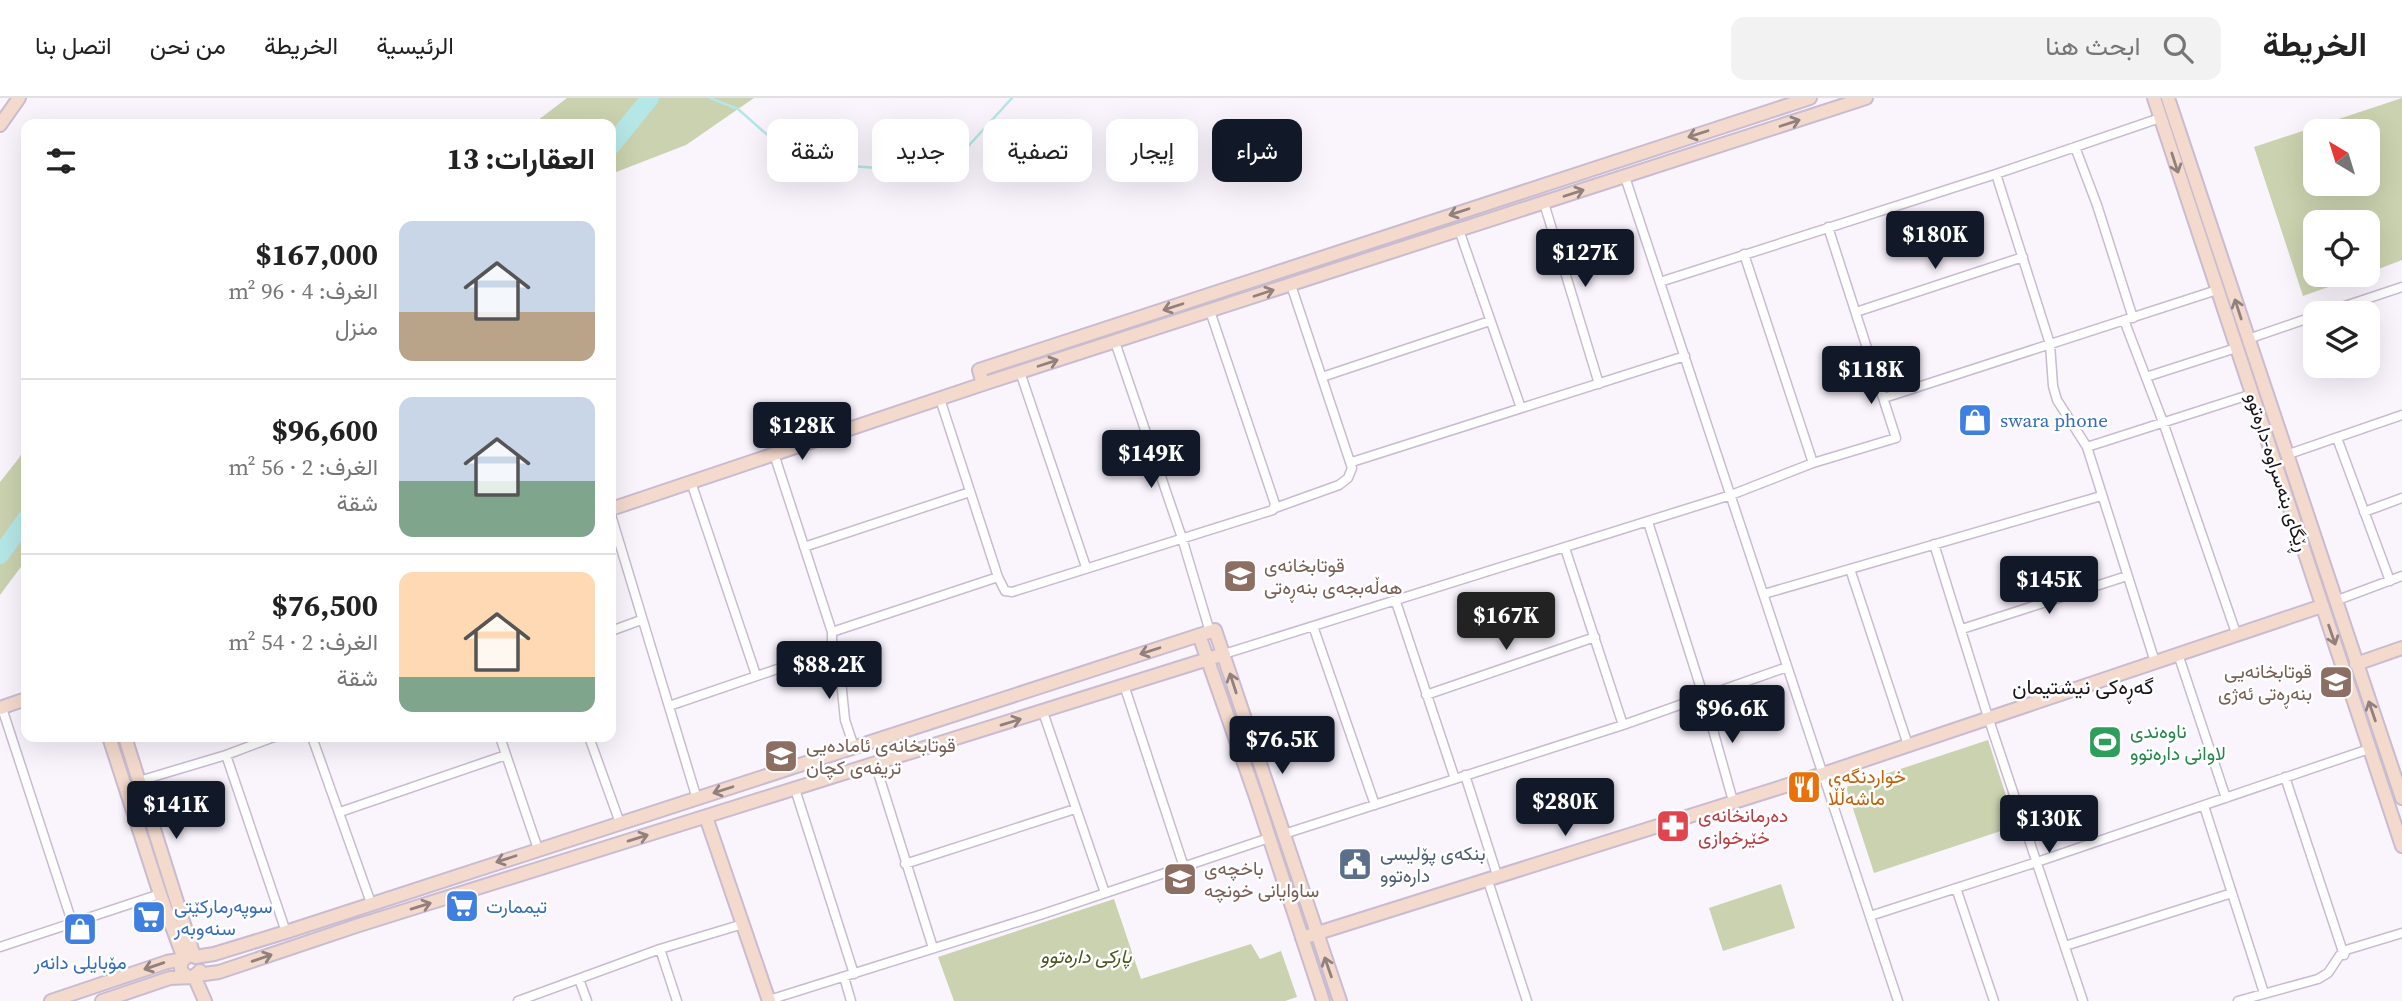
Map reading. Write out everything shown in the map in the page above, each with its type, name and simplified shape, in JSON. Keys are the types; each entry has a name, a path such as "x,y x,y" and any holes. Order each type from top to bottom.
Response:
{"street":[{"path":"0,125 19,98"},
{"path":"983,384 979,370 1810,98"},
{"path":"616,507 940,398 1866,98"},
{"name":"ڕێگای بنەسراوە-دارەتوو","path":"2154,98 2241,363 2328,604 2356,664 2402,798"},
{"name":"ڕێگای بنەسراوە-دارەتوو","path":"2168,98 2286,455 2371,754 2402,846"},
{"path":"1660,282 2076,148 2160,118"},
{"path":"2076,148 2097,205 2146,377 2236,633"},
{"path":"1996,174 2050,344 2053,386 2057,400 2087,447 2155,662"},
{"path":"1625,177 1898,1001"},
{"path":"1502,198 1507,215"},
{"path":"1544,203 1599,384"},
{"path":"102,1001 170,978 219,972 356,926 1648,522 1731,495 1813,463 1895,438 1828,226"},
{"path":"1459,230 1521,408"},
{"path":"1744,254 1813,463"},
{"path":"1856,312 2023,257"},
{"path":"940,398 998,577 1005,591 1012,592 1273,510 1344,482 1351,474 1352,462 1291,285"},
{"path":"2360,301 2402,287"},
{"path":"1884,398 2217,290"},
{"path":"1210,311 1275,508"},
{"path":"2248,339 2303,320"},
{"path":"1322,377 1490,321"},
{"path":"1115,342 1182,538 1208,632 1207,660 1323,1001"},
{"path":"2146,377 2236,348"},
{"path":"1352,462 1685,356"},
{"path":"2241,363 2254,359"},
{"path":"1020,372 1086,567"},
{"path":"2087,447 2252,394"},
{"path":"2286,455 2402,415"},
{"path":"2337,438 2390,581"},
{"path":"774,454 832,632 832,645 839,662 845,720 853,747"},
{"path":"691,482 756,675"},
{"path":"804,547 970,492"},
{"path":"1764,594 2101,496"},
{"path":"2364,512 2402,498"},
{"path":"1648,522 1704,698 1733,801"},
{"path":"616,532 697,799"},
{"path":"1934,544 1988,718 2082,1001"},
{"path":"1565,548 1623,725"},
{"path":"1850,569 1908,745"},
{"path":"1962,629 2127,576"},
{"path":"1302,938 1823,774 2328,604 2402,576"},
{"path":"832,632 998,577"},
{"path":"1396,602 1455,779"},
{"path":"616,629 641,620"},
{"path":"1313,626 1375,805"},
{"path":"1208,632 1224,654 1340,1001"},
{"path":"51,1001 167,962 214,954 286,932 1208,632"},
{"path":"1426,695 1595,637"},
{"path":"669,706 824,653 832,645"},
{"path":"2356,664 2402,648"},
{"path":"2178,654 2225,798"},
{"path":"1284,834 1623,725 1787,667"},
{"path":"1124,685 1184,867"},
{"path":"21,701 1,708 72,922"},
{"path":"1043,712 1105,894"},
{"path":"111,742 160,894 191,957"},
{"path":"127,742 191,957"},
{"path":"139,781 261,742"},
{"path":"314,742 370,903"},
{"path":"502,742 538,849"},
{"path":"591,742 620,822"},
{"path":"869,742 933,948"},
{"path":"1870,916 2285,777 2371,754 2387,755"},
{"path":"226,755 286,932"},
{"path":"340,812 506,755"},
{"path":"1465,775 1528,1001"},
{"path":"2285,777 2344,955"},
{"path":"795,789 854,974"},
{"path":"2204,806 2264,993"},
{"path":"905,864 1075,809"},
{"path":"706,817 769,1001 1105,894 1269,838"},
{"path":"1283,878 1296,873"},
{"path":"1956,888 1994,1001"},
{"path":"2065,946 2232,893"},
{"path":"0,947 160,894"},
{"path":"518,1001 660,949 743,924"},
{"path":"2238,1001 2318,979 2333,968 2346,950 2402,933"},
{"path":"660,949 677,1001"},
{"path":"191,957 180,967 182,972 193,976 205,1001"},
{"path":"844,977 851,1001"},
{"path":"579,979 587,1001"}],"green space":[{"path":"567,98 754,98 686,145 616,172 616,119 540,119"},
{"path":"2402,98 2402,260 2380,268 2380,210 2303,210 2303,287 2328,287 2303,296 2254,147 2303,131 2303,196 2380,196 2380,119 2339,119"},
{"path":"21,454 21,567 0,595 0,482"},
{"path":"1988,740 2016,826 1874,873 1846,787"},
{"path":"1781,884 1795,928 1723,951 1709,908"},
{"name":"پارکی دارەتوو","path":"1114,899 1141,979 1251,944 1260,959 1281,951 1297,997 1285,1001 954,1001 938,957"}],"waterway":[{"path":"616,140 650,98"},
{"path":"710,98 738,109 798,162 944,173 1012,98"},
{"path":"0,555 21,526"}],"place":[{"name":"swara phone","path":"1975,420"},
{"name":"قوتابخانەی هەڵەبجەی بنەڕەتی","path":"1240,576"},
{"name":"قوتابخانەیی بنەڕەتی ئەژی","path":"2336,682"},
{"name":"ناوەندی لاوانی دارەتوو","path":"2105,742"},
{"name":"قوتابخانەی ئامادەیی تریفەی کچان","path":"781,756"},
{"name":"خواردنگەی ماشەڵڵا","path":"1804,787"},
{"name":"دەرمانخانەی خێرخوازی","path":"1673,826"},
{"name":"بنکەی پۆلیسی دارەتوو","path":"1355,864"},
{"name":"باخچەی ساوایانی خونچە","path":"1180,879"},
{"name":"تیممارت","path":"462,906"},
{"name":"سوپەرمارکێتی سنەوبەر","path":"149,917"},
{"name":"مۆبایلی دانەر","path":"80,929"}],"district":[{"name":"گەڕەکی نیشتیمان","path":"2083,687"}]}
